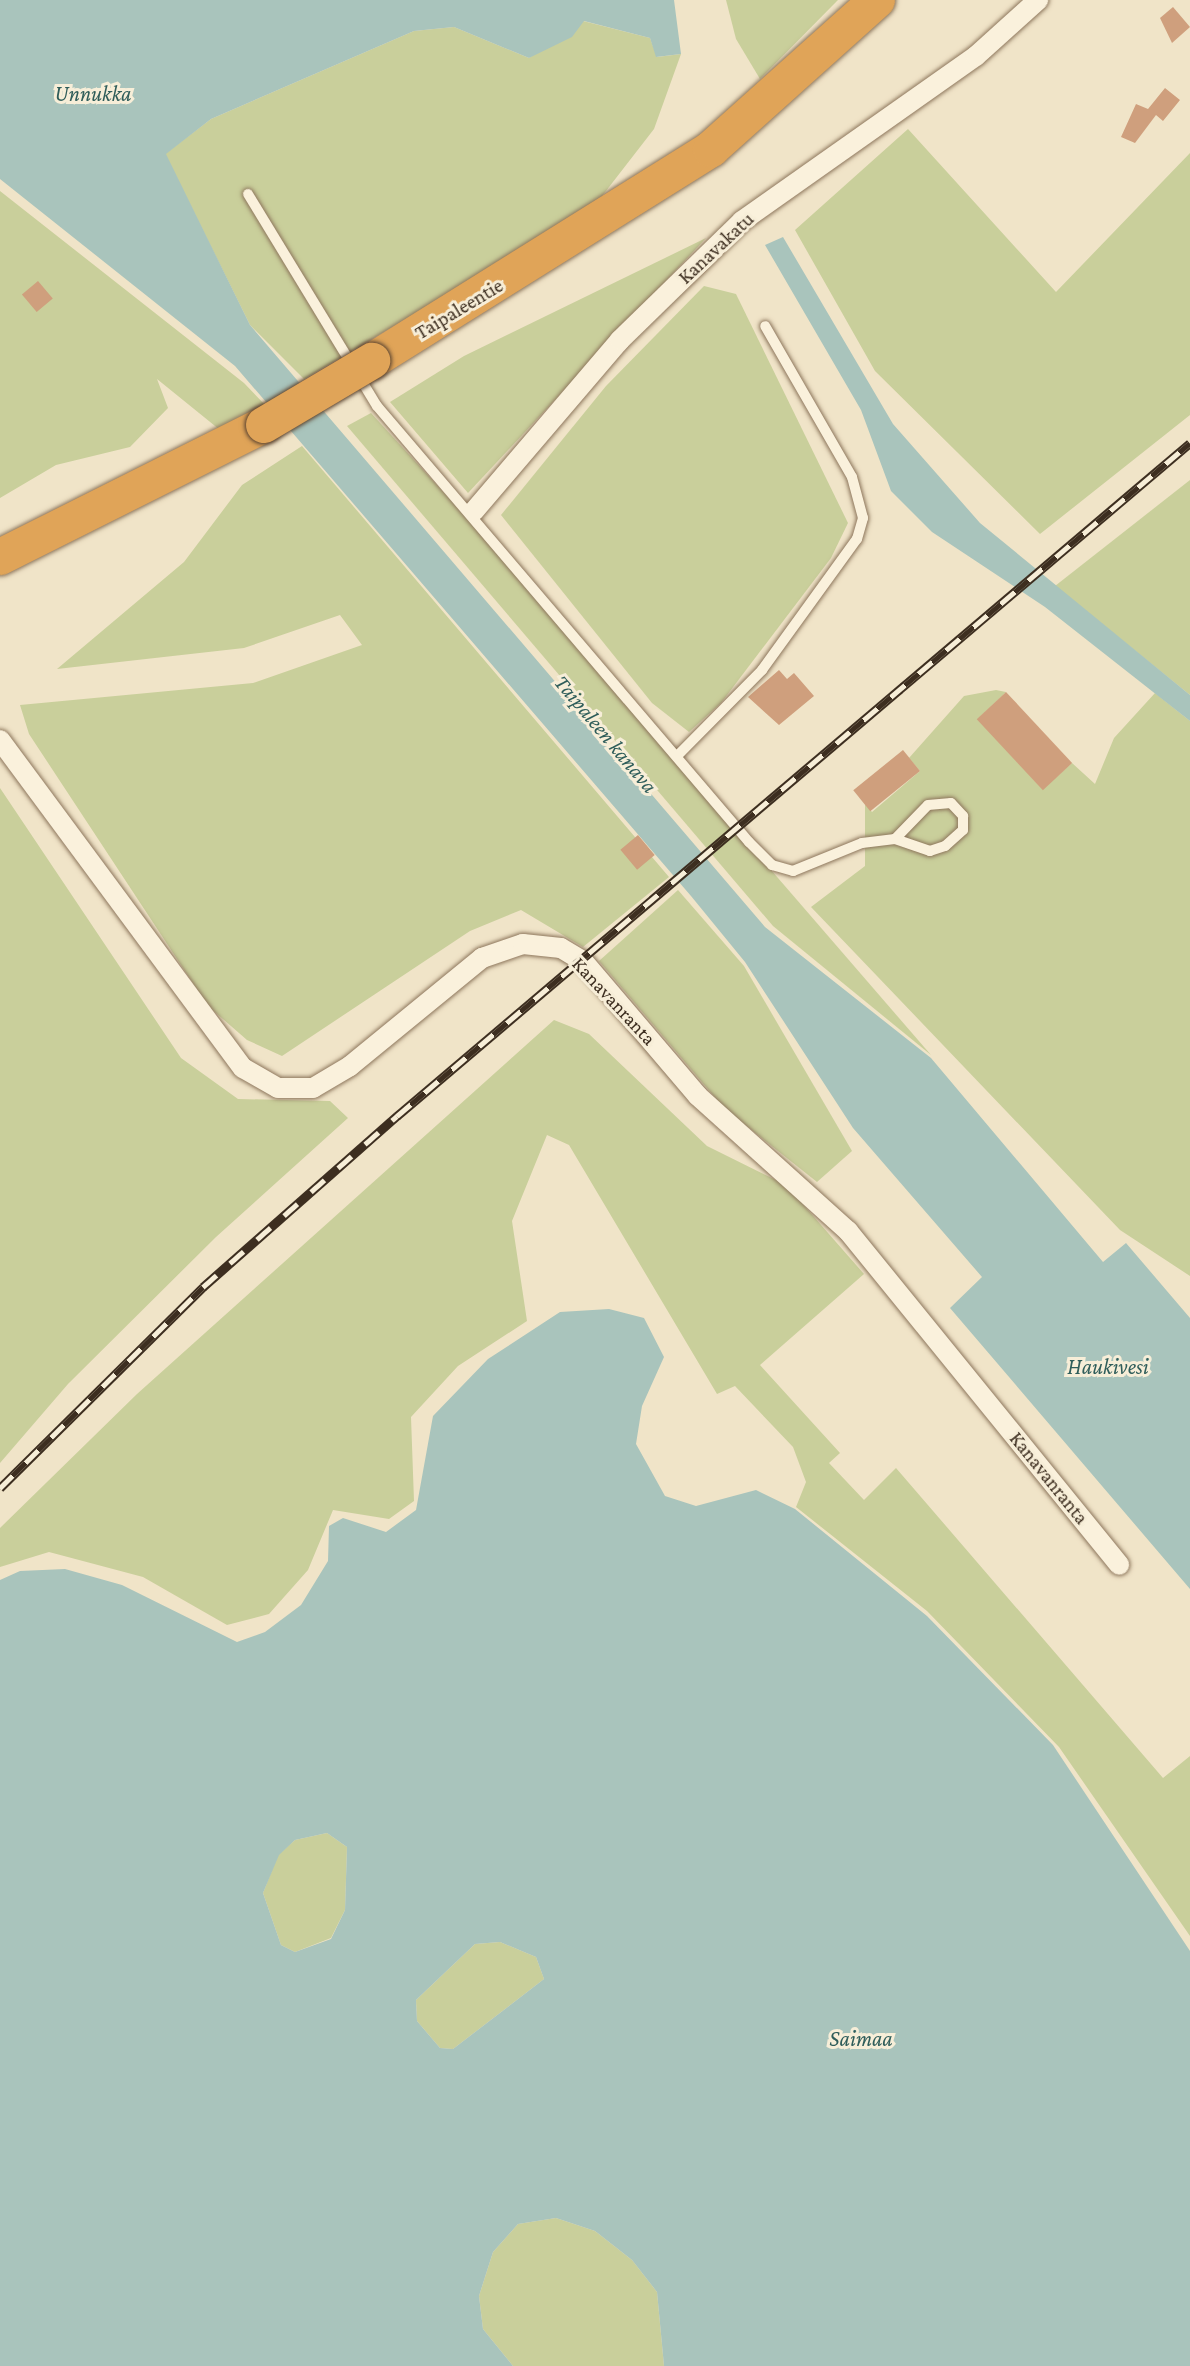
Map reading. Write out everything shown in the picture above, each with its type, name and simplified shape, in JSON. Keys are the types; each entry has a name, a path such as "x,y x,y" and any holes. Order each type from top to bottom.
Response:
{"highway":[{"name":"Taipaleentie","path":"0,557 264,425 711,149 877,0"}],"street":[{"name":"Kanavakatu","path":"474,511 620,340 742,221 976,56 1038,0"},
{"name":"Kanavanranta","path":"0,740 243,1068 278,1088 313,1088 350,1066 482,958 523,944 561,948 583,961 698,1096 848,1231 1119,1565"}],"lane":[{"path":"248,194 377,406 474,511 772,865 793,871 862,843 895,839 930,851 945,846 963,830 963,816 951,803 928,805 895,839"},
{"path":"678,755 762,670 857,539 863,518 852,477 765,326"}],"green space":[{"path":"726,0 838,0 760,79 736,39"},
{"path":"583,21 650,38 657,57 681,54 654,129 592,209 304,379 250,325 165,154 211,119 414,31 454,27 529,58"},
{"path":"908,129 1056,292 1190,153 1190,415 1040,534 875,371 795,230"},
{"path":"0,191 244,383 266,406 220,430 157,379 168,408 130,447 56,465 0,498"},
{"path":"706,238 468,493 390,402 464,356"},
{"path":"704,286 736,294 848,523 831,558 721,703 689,732 652,703 501,515 606,386"},
{"path":"371,413 457,507 931,1055 773,926 347,426"},
{"path":"302,446 669,877 583,947 521,910 470,931 282,1056 247,1040 208,1006 29,734 20,705 253,683 362,645 340,615 244,648 57,669 184,562 242,485"},
{"path":"1190,480 1190,695 1055,586"},
{"path":"996,690 1006,692 978,719 1043,789 1072,763 1095,784 1114,738 1155,693 1190,721 1190,1276 1120,1230 811,907 865,866 865,804 872,812 920,771 909,758 964,696"},
{"path":"0,788 181,1058 238,1099 330,1101 348,1118 216,1237 68,1384 0,1463"},
{"path":"678,890 744,966 852,1151 817,1182 724,1108 599,961"},
{"path":"554,1020 589,1034 707,1146 786,1185 864,1274 760,1365 840,1453 829,1463 864,1500 896,1468 1163,1778 1190,1756 1190,1936 1059,1747 927,1611 796,1507 806,1482 793,1447 735,1386 717,1394 569,1145 547,1135 512,1221 527,1321 458,1366 411,1417 414,1501 389,1519 333,1510 308,1570 269,1614 227,1625 143,1577 49,1552 0,1567 0,1528 137,1394"},
{"path":"327,1833 347,1847 345,1910 331,1938 295,1952 281,1945 263,1893 278,1855 295,1840"},
{"path":"500,1942 536,1957 544,1979 453,2049 440,2048 417,2021 416,2000 475,1944"},
{"path":"556,2218 595,2231 632,2260 657,2292 664,2366 513,2366 483,2329 479,2296 493,2252 518,2224"}],"water":[{"path":"0,0 674,0 681,54 656,57 650,38 584,21 572,37 529,58 454,27 414,31 211,119 166,154 250,325 765,927 931,1058 1103,1262 1126,1243 1190,1318 1190,1589 950,1308 982,1277 853,1128 745,962 691,896 235,366 0,179"},
{"path":"783,237 893,424 980,523 1190,695 1190,721 1045,607 932,532 891,491 861,410 765,245"},
{"name":"Saimaa","path":"609,1309 644,1318 664,1357 642,1406 636,1444 665,1496 696,1506 756,1490 795,1509 927,1616 1053,1745 1190,1951 1190,2366 664,2366 657,2292 632,2260 595,2231 556,2218 518,2224 493,2252 479,2296 483,2329 513,2366 0,2366 0,1580 20,1571 65,1569 122,1585 237,1642 265,1632 301,1605 328,1561 329,1526 343,1518 386,1532 416,1510 433,1416 488,1359 560,1312","holes":["327,1833 347,1847 345,1910 331,1939 295,1952 281,1945 263,1893 279,1855 295,1840","500,1942 536,1957 544,1979 453,2049 440,2048 417,2021 416,2000 475,1944"]}],"building":[{"path":"1173,7 1190,27 1172,43 1160,18"},
{"path":"1165,88 1180,100 1163,121 1156,115 1135,143 1121,137 1136,104 1148,109"},
{"path":"38,281 53,299 37,312 22,294"},
{"path":"779,670 787,679 794,673 814,696 779,725 748,697"},
{"path":"1006,692 1072,763 1043,790 977,719"},
{"path":"903,750 920,771 870,811 853,790"},
{"path":"638,835 655,855 637,870 620,850"}],"railway":[{"path":"0,1488 203,1287 397,1116 1190,443"}],"water label":[{"name":"Unnukka","path":"93,94"},
{"name":"Taipaleen kanava","path":"606,734"},
{"name":"Haukivesi","path":"1108,1367"}]}
